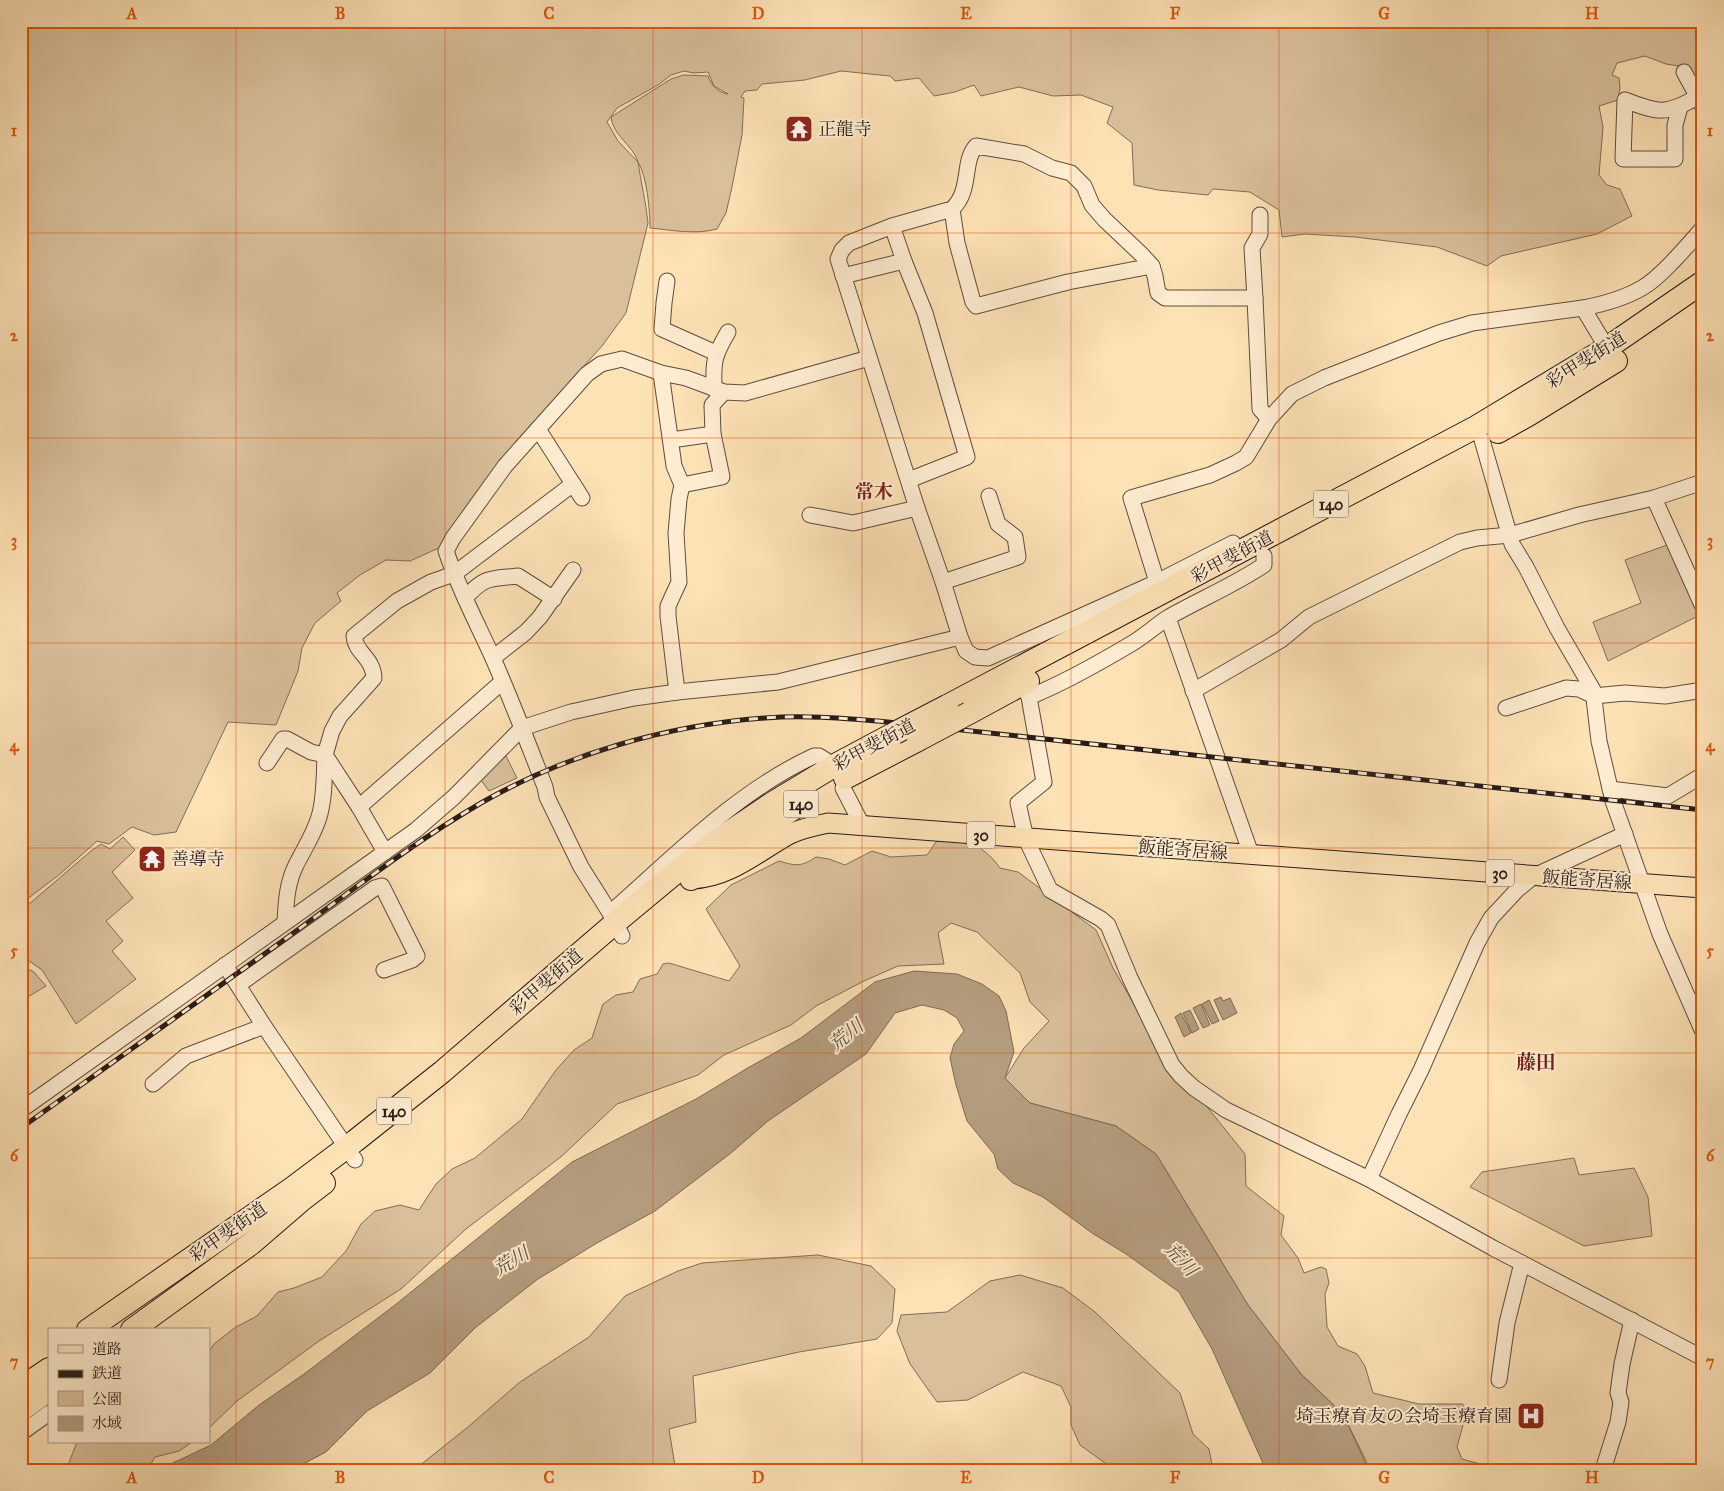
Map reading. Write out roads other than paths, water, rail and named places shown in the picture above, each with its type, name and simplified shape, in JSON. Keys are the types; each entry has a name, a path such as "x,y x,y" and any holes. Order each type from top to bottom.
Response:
{"highway":[{"name":"彩甲斐街道","path":"91,1328 297,1194 454,1080 616,924 686,874 849,776 1152,613 1476,427 1607,348 1703,282"},
{"name":"彩甲斐街道","path":"686,874 722,837 771,804 837,764 947,706 1482,440 1530,414 1614,362 1703,300"},
{"name":"彩甲斐街道","path":"135,1328 252,1243 297,1194"},
{"name":"140","path":"110,1328 297,1194"},
{"path":"21,1375 48,1357"},
{"path":"21,1388 48,1370"},
{"path":"21,1410 48,1391"}],"main road":[{"name":"飯能寄居線","path":"686,874 705,879 720,873 791,834 828,823 862,824 1026,839 1703,888"}],"street":[{"path":"1680,108 1675,125 1674,159 1623,159 1625,100 1651,110 1660,111 1700,102 1684,72"},
{"path":"1255,298 1165,298 1158,293 1152,266 1104,219 1092,205 1084,186 1070,173 1052,168 1024,154 976,146 971,152 963,193 958,204 952,208 892,226 849,243 842,250 838,260 917,508 966,651 975,657 1009,656 1118,598 1157,582 1236,541 1248,537 1262,549 1264,565 1249,576 1168,618 1133,643 1048,690 1028,694 1044,782 1018,803 1026,839 1050,890 1101,919 1108,925 1130,978 1172,1065 1194,1088 1226,1110 1369,1179 1522,1263 1703,1358"},
{"path":"952,208 957,243 973,302 976,306 1068,282 1152,266"},
{"path":"1260,215 1260,234 1252,248 1260,409 1269,419"},
{"path":"892,226 925,313 967,457 909,480"},
{"path":"1157,582 1131,498 1210,474 1246,457 1269,419 1292,394 1317,381 1439,333 1472,323 1583,308 1622,298 1644,287 1703,228"},
{"path":"843,276 904,261"},
{"path":"667,281 662,329 716,353"},
{"path":"1583,308 1607,348"},
{"path":"682,485 722,477 713,434 712,406 719,390 713,369 716,353 728,332"},
{"path":"827,761 819,756 814,756 758,788 701,832 616,924 581,867 547,797 545,787 522,728 493,658 454,574 446,551 453,538 505,466 587,374 601,364 622,359 719,390 745,392 869,358"},
{"path":"661,373 674,466 682,485 676,534 679,582 668,606 677,692"},
{"path":"538,429 582,498"},
{"path":"671,440 713,434"},
{"path":"1482,440 1512,544 1593,690 1599,741 1610,788 1660,934 1703,1032"},
{"path":"1193,691 1281,640 1309,617 1460,542 1510,534 1579,515 1654,498 1703,482"},
{"path":"285,922 286,895 295,866 317,824 324,798 325,756 332,731 340,716 374,678 374,667 354,642 354,636 397,601 431,582 454,574 573,484"},
{"path":"943,582 1018,557 1015,537 998,524 989,496"},
{"path":"1654,498 1703,607"},
{"path":"810,515 853,524 917,508"},
{"path":"493,658 526,632 554,600 573,570"},
{"path":"465,598 477,585 486,580 518,576 554,600"},
{"path":"1168,618 1251,854"},
{"path":"21,1110 416,830 454,796 522,728 571,712 634,698 778,682 960,638"},
{"path":"359,807 502,682"},
{"path":"1506,708 1566,688 1579,689 1594,696 1625,694 1665,696 1703,690"},
{"path":"267,763 283,739 287,739 311,752 325,756 359,807 385,852"},
{"path":"1610,788 1668,796 1703,775"},
{"path":"843,788 862,824"},
{"path":"1369,1179 1421,1070 1477,943 1491,918 1517,890 1534,876 1625,834"},
{"path":"238,985 375,888 382,886 417,956 412,960 384,970"},
{"path":"226,965 264,1026 351,1154"},
{"path":"153,1084 186,1056 264,1026"},
{"path":"1499,1380 1506,1323 1522,1263"},
{"path":"1603,1470 1618,1422 1621,1402 1618,1393 1632,1320"},
{"path":"21,1433 48,1414"}],"water":[{"name":"荒川","path":"914,971 957,974 982,984 999,996 1006,1011 1014,1052 1005,1078 1030,1103 1116,1126 1156,1154 1248,1305 1301,1374 1343,1414 1369,1470 1266,1470 1212,1349 1179,1292 1043,1197 1013,1183 998,1169 994,1154 967,1121 956,1085 950,1058 954,1044 964,1031 957,1018 944,1010 922,1005 895,1013 866,1054 768,1121 731,1153 655,1211 538,1279 475,1328 430,1373 367,1411 326,1452 292,1470 158,1470 211,1445 259,1405 304,1374 395,1305 572,1162 696,1099 801,1038 875,982"},
{"path":"1221,997 1223,1001 1230,998 1237,1013 1223,1020 1214,1000"},
{"path":"1209,1000 1219,1021 1212,1024 1202,1004"},
{"path":"1201,1004 1210,1025 1203,1028 1193,1008"},
{"path":"1190,1010 1199,1029 1192,1033 1183,1013"},
{"path":"1181,1013 1191,1033 1184,1037 1175,1017"}],"railway":[{"path":"21,1128 383,867 481,803 548,770 583,756 655,735 692,727 779,717 821,717 878,721 1703,810"}],"place":[{"name":"正龍寺","path":"799,129"},
{"name":"善導寺","path":"152,859"},
{"name":"埼玉療育友の会埼玉療育園","path":"1531,1416"}],"district":[{"name":"常木","path":"874,491"},
{"name":"藤田","path":"1536,1062"}]}
